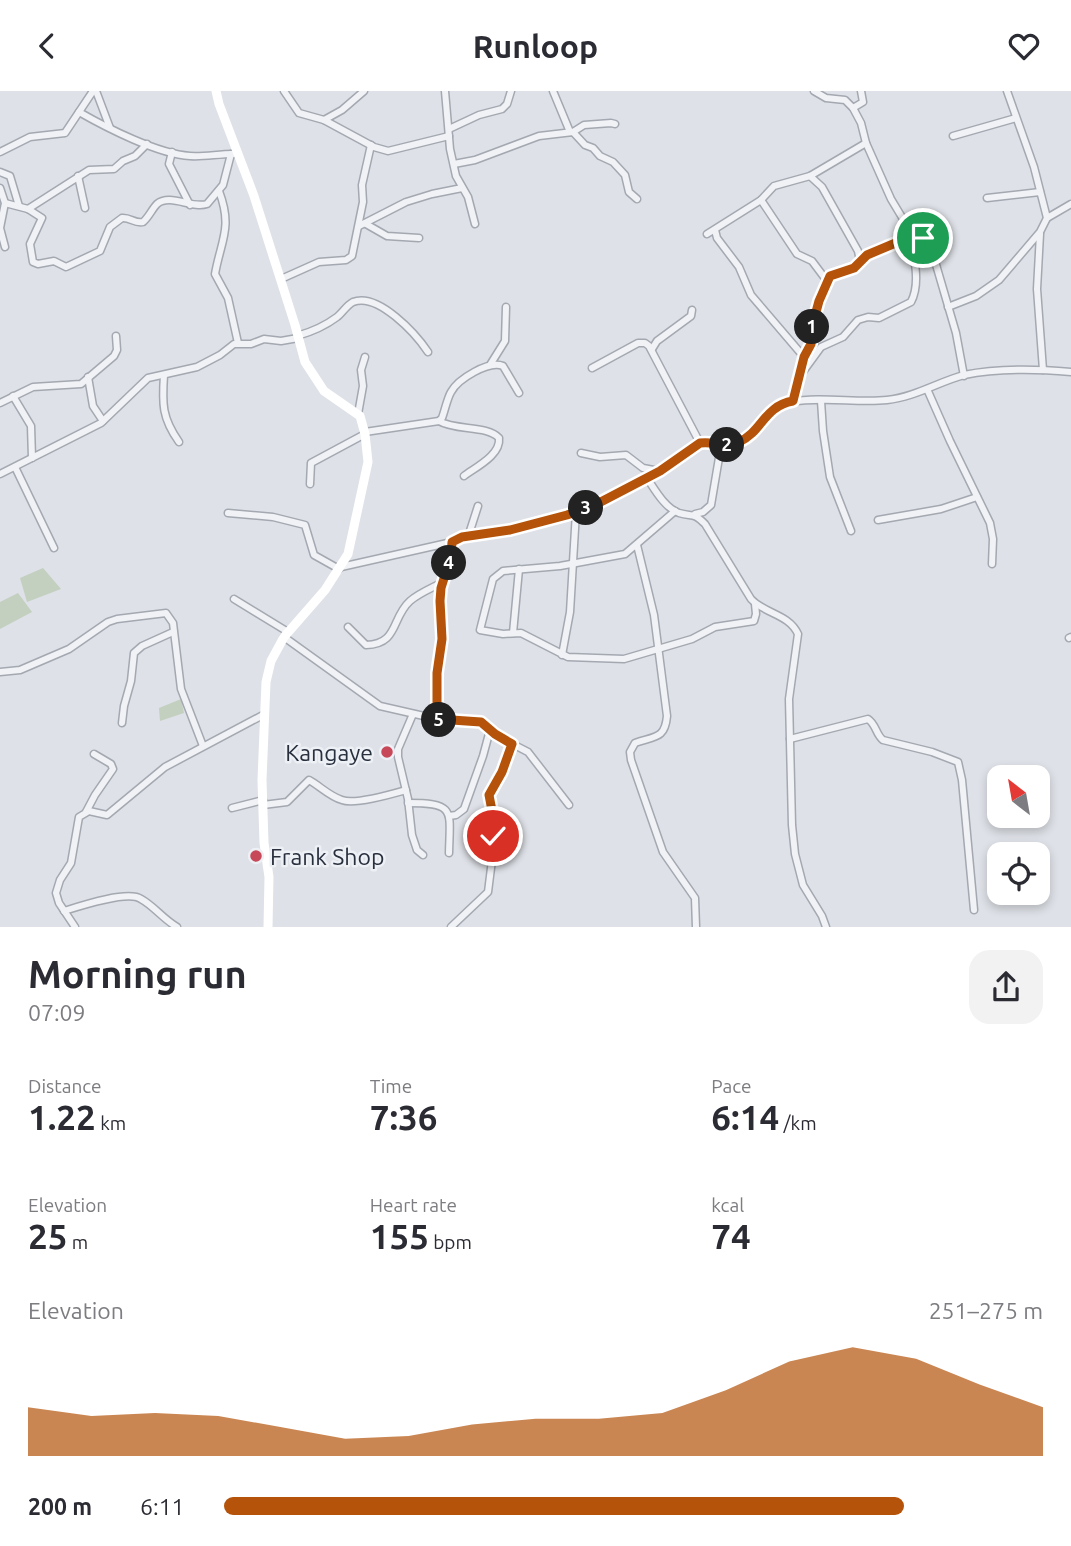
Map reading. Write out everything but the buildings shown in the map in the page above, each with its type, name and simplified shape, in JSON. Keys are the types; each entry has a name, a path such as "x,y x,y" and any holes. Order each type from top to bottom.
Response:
{"street":[{"path":"0,152 30,137 63,134 94,91"},
{"path":"94,91 110,128"},
{"path":"216,91 235,155 281,279 305,362 324,391 358,414"},
{"path":"284,91 299,113 306,117 324,120 371,145 393,151 405,145 431,142 479,115 502,109 507,104 510,91"},
{"path":"324,120 364,91"},
{"path":"445,91 458,182 468,197 475,224"},
{"path":"553,91 572,132 585,145 615,165 626,177 629,192 637,199"},
{"path":"814,91 825,98 845,100 853,108 891,199 906,225 923,238 932,251 956,333 964,376"},
{"path":"853,108 863,102 861,91"},
{"path":"948,307 976,296 999,280 1040,232 1046,218 1034,167 1006,91"},
{"path":"340,128 339,119 346,106"},
{"path":"79,112 110,128 172,152 187,156 235,155"},
{"path":"953,136 1016,118"},
{"path":"454,164 475,160 539,137 572,132 584,125 615,124"},
{"path":"28,209 93,169 114,169 122,161 135,156 146,143"},
{"path":"707,234 761,200 774,186 810,176 866,143"},
{"path":"281,279 324,260 350,258 354,253 363,225 362,185 371,145"},
{"path":"172,152 169,164 190,205"},
{"path":"3,204 28,209 42,219 30,244 33,262 38,264 54,261 65,267 100,251 110,227 117,220 126,218 138,223 143,222 158,204 165,201 200,206 207,204 219,191 235,155"},
{"path":"0,172 10,176 19,206"},
{"path":"78,176 85,208"},
{"path":"810,176 822,187 858,251 860,261"},
{"path":"0,188 3,204 0,228 5,247"},
{"path":"363,225 406,202 462,188"},
{"path":"219,191 225,208 227,227 215,274 228,298 238,343"},
{"path":"987,198 1040,192"},
{"path":"761,200 797,254 812,261 827,281"},
{"path":"1046,218 1071,204"},
{"path":"363,225 387,236 419,238"},
{"path":"715,230 717,238 740,267 751,295 804,357"},
{"path":"1040,232 1037,289 1043,370"},
{"path":"793,401 804,357 811,344 819,301 827,281 835,273 854,268 867,255 917,234"},
{"path":"802,373 821,347 843,337 858,320 879,318 911,302 915,286 915,268 909,236"},
{"path":"858,251 867,255"},
{"path":"0,474 103,421 143,382 197,367 238,343 251,344 264,339 281,341 309,333 330,322 353,302 365,301 398,318 428,352"},
{"path":"490,365 505,341 506,307"},
{"path":"652,349 657,341 690,318 692,310"},
{"path":"0,403 33,387 82,384 114,356 117,350 116,336"},
{"path":"592,368 638,343 645,343 652,349 700,443"},
{"path":"268,926 269,877 264,843 263,802 263,715 266,682 271,661 286,634 325,590 340,568 353,539 366,478 368,452 358,414 363,386 361,370 365,357"},
{"path":"439,421 454,388 490,365 496,363 503,366 519,393"},
{"path":"228,513 273,517 305,525 314,555 340,568 468,537 510,530 576,512 660,471 700,443 721,446 743,440 767,413 793,401 885,400 905,397 964,376 1043,370 1071,372"},
{"path":"164,375 164,417 179,442"},
{"path":"88,377 93,406 103,421"},
{"path":"928,389 992,531 992,564"},
{"path":"13,396 31,426 32,458"},
{"path":"821,401 830,477 851,531"},
{"path":"310,484 311,463 365,433 439,421 455,428 493,432 499,438 500,446 495,452 464,476"},
{"path":"647,478 659,496 674,511 695,514 703,512 710,505 721,446"},
{"path":"581,453 600,457 626,455 643,468 660,471"},
{"path":"15,467 54,548"},
{"path":"878,520 941,509 977,497"},
{"path":"468,537 478,506"},
{"path":"674,511 625,554 560,566 503,571 493,579 480,630 521,633 574,659 624,659 692,639 715,627 754,621 755,604 705,524 695,514"},
{"path":"562,655 570,613 576,512"},
{"path":"437,719 437,673 442,639 440,601 452,542"},
{"path":"637,545 648,585 666,705 666,730 662,734 635,743 630,753 663,852 695,898 696,926"},
{"path":"513,633 519,569"},
{"path":"348,627 366,645 383,641 392,633 411,600 444,582"},
{"path":"234,599 286,634 380,706 437,719 481,722 528,752 569,805"},
{"path":"755,604 784,618 798,634 789,699 790,799 795,854 803,885 826,926"},
{"path":"0,672 20,670 77,645 108,622 166,613 172,620 181,688 203,746"},
{"path":"122,723 134,653 142,646 173,632"},
{"path":"86,812 107,814 158,772 263,715"},
{"path":"413,715 398,749 398,757 412,835 417,851 423,855"},
{"path":"790,739 868,719 883,740 932,752 958,762 962,779 974,910"},
{"path":"449,816 464,809 490,730"},
{"path":"451,926 488,892 494,821 489,795 502,772 512,744"},
{"path":"75,926 57,898 57,887 71,863 77,821 86,812 113,769 110,763 94,754"},
{"path":"232,808 263,802 287,802 309,780 333,796 353,802 406,790"},
{"path":"408,803 438,804 446,809 449,816 449,853"},
{"path":"64,911 97,901 136,896 165,920 177,926"},
{"path":"159,926 165,920"}],"green space":[{"path":"43,568 61,589 27,602 20,578"},
{"path":"18,593 32,612 0,629 0,602"},
{"path":"181,699 184,713 160,721 159,708"}],"place":[{"name":"Kangaye","path":"387,752"},
{"name":"Frank Shop","path":"256,856"}],"route":[{"path":"493,836 494,821 489,795 502,772 512,744 476,720 437,719 437,673 442,639 441,588 451,556 452,542 462,537 510,530 593,506 660,471 700,443 721,446 743,440 767,413 793,401 804,357 811,344 821,292 830,276 854,268 867,255 909,236 917,234 923,238"}]}
